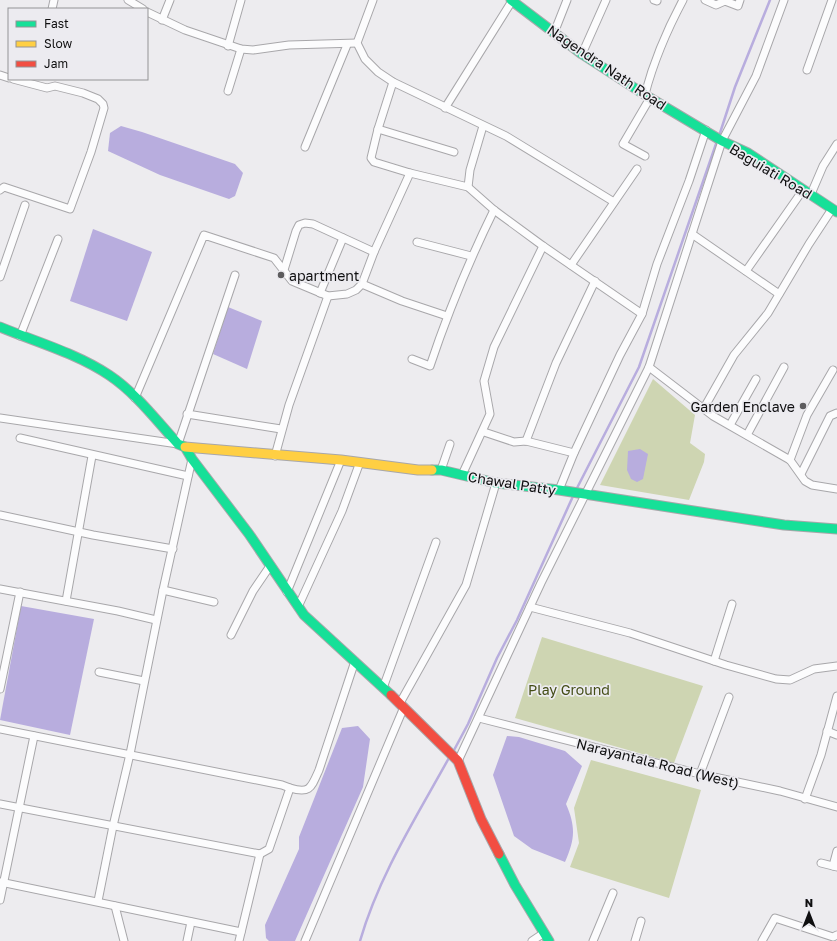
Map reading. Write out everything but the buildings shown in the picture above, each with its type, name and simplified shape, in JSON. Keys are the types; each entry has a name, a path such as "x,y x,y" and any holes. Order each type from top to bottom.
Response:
{"street":[{"path":"128,0 141,8"},
{"path":"162,20 170,0"},
{"path":"228,46 241,0"},
{"path":"373,0 357,43 365,59 378,72 393,82 506,136 614,202"},
{"path":"445,108 511,0"},
{"name":"Nagendra Nath Road","path":"511,0 582,54 648,96 706,130"},
{"path":"554,33 567,0"},
{"path":"582,54 606,0"},
{"path":"645,156 623,144 648,96 652,67 665,35 683,0"},
{"path":"705,0 716,5 725,1 738,6 740,0"},
{"path":"458,761 530,607 649,367 722,141 756,76 784,0"},
{"path":"807,70 832,0"},
{"path":"148,13 162,20 228,46 241,49 253,50 289,45 347,45 357,43"},
{"path":"305,147 347,45"},
{"path":"228,90 241,49"},
{"path":"0,190 4,187 70,209 91,152 104,108 104,104 98,99 84,93 55,86 47,88 18,80"},
{"path":"393,82 378,129 372,161 410,173 468,187 494,210 543,246 642,314"},
{"path":"468,187 470,170 483,126"},
{"path":"378,129 454,152"},
{"path":"562,491 574,453 620,355 642,314 657,264 689,181 706,130"},
{"name":"Baguiati Road","path":"706,130 722,141 748,153 835,210"},
{"path":"746,271 807,192 837,144"},
{"path":"571,265 637,169"},
{"path":"135,398 204,235 274,258 292,281 320,293 328,296 347,294 356,290 362,284 374,252 410,173"},
{"path":"0,277 25,205"},
{"path":"412,360 430,366 447,316 471,256 494,210"},
{"path":"704,408 734,355 760,324 835,210"},
{"path":"284,270 299,225 305,223 313,224 374,252"},
{"path":"692,234 779,294"},
{"path":"320,293 343,238"},
{"path":"20,336 58,239"},
{"path":"417,242 471,256"},
{"path":"462,475 484,432 490,414 484,381 494,347 543,246"},
{"path":"182,445 188,414 235,275"},
{"path":"526,441 556,363 595,281"},
{"path":"362,284 402,301 447,316"},
{"path":"275,456 281,429 328,296"},
{"path":"0,327 20,336 71,354 109,375 135,398 182,445 249,534 304,615 402,705 458,761 481,819 515,885 549,941"},
{"path":"747,435 784,366"},
{"path":"649,367 730,426 790,460 805,481 812,485 837,489"},
{"path":"790,460 807,415 833,370"},
{"path":"730,426 756,379"},
{"path":"188,414 281,429"},
{"path":"801,474 830,416 837,414"},
{"path":"0,418 182,445"},
{"path":"484,432 514,442 526,441 574,453"},
{"path":"20,438 92,456 188,476"},
{"path":"441,470 450,444"},
{"name":"Chawal Patty","path":"182,445 275,456 360,462 418,470 441,470 496,483 585,494 784,525 837,529"},
{"path":"66,601 92,456"},
{"path":"98,900 112,826 130,754 162,590 173,549 192,458"},
{"path":"287,592 341,460"},
{"path":"298,607 342,511 360,462"},
{"path":"305,941 402,705 466,585 496,483"},
{"path":"0,515 173,549"},
{"path":"383,688 436,542"},
{"path":"231,635 253,591 270,566"},
{"path":"0,589 156,620"},
{"path":"162,590 214,602"},
{"path":"0,689 3,657 20,592"},
{"path":"714,661 732,604"},
{"path":"530,607 630,633 714,661 776,679 790,680 814,669 837,666"},
{"path":"0,729 282,785 301,791 308,790 313,784 319,770 355,661"},
{"path":"99,672 144,681"},
{"path":"700,774 729,696"},
{"path":"805,799 837,696"},
{"name":"Narayantala Road (West)","path":"479,718 837,807"},
{"path":"827,731 837,735"},
{"path":"0,900 2,882 34,736"},
{"path":"239,941 260,854 269,848 290,788"},
{"path":"0,804 260,854"},
{"path":"821,863 835,867 837,851"},
{"path":"2,882 98,900 116,906 241,932"},
{"path":"593,941 613,893"},
{"path":"116,906 124,941"},
{"path":"762,941 775,918 833,937 837,935"},
{"path":"635,941 641,921"},
{"path":"187,941 191,922"},
{"path":"532,941 544,933"}],"green space":[{"path":"653,379 695,415 690,443 705,454 704,462 689,500 600,485"},
{"name":"Play Ground","path":"542,637 703,686 674,763 515,718"},
{"path":"591,760 701,790 669,898 570,867 579,843 574,808"}],"shaded area":[{"path":"121,126 235,164 243,173 235,196 229,199 160,175 108,151 110,133"},
{"path":"93,229 152,252 127,321 70,301"},
{"path":"228,307 262,321 247,369 213,354"},
{"path":"640,449 648,454 643,479 637,482 631,479 627,470 628,451"},
{"path":"21,606 94,619 70,735 0,720"},
{"path":"358,726 370,739 363,787 295,941 269,941 266,938 265,925 299,849 299,837 342,728"},
{"path":"507,736 519,737 565,751 582,766 566,804 573,826 573,833 571,846 565,862 532,849 514,836 493,775"}],"waterway":[{"path":"719,136 735,87 770,0"},
{"path":"576,490 639,367 717,141"},
{"path":"453,752 468,724 497,658 517,620 574,494"},
{"path":"360,941 377,893 388,869 450,756"}],"traffic: fast":[{"path":"511,0 582,54 650,98 722,141 748,153 837,212"},
{"path":"0,327 83,360 109,375 128,390 178,444 185,447 192,459 249,534 304,615 391,695"},
{"path":"432,470 441,470 496,483 559,490 784,525 837,529"},
{"path":"499,854 515,885 549,941"}],"traffic: slow":[{"path":"185,447 341,460 418,470 432,470"}],"traffic: jam":[{"path":"391,695 458,761 481,819 499,854"}],"place":[{"name":"apartment","path":"281,275"},
{"name":"Garden Enclave","path":"803,406"}]}
